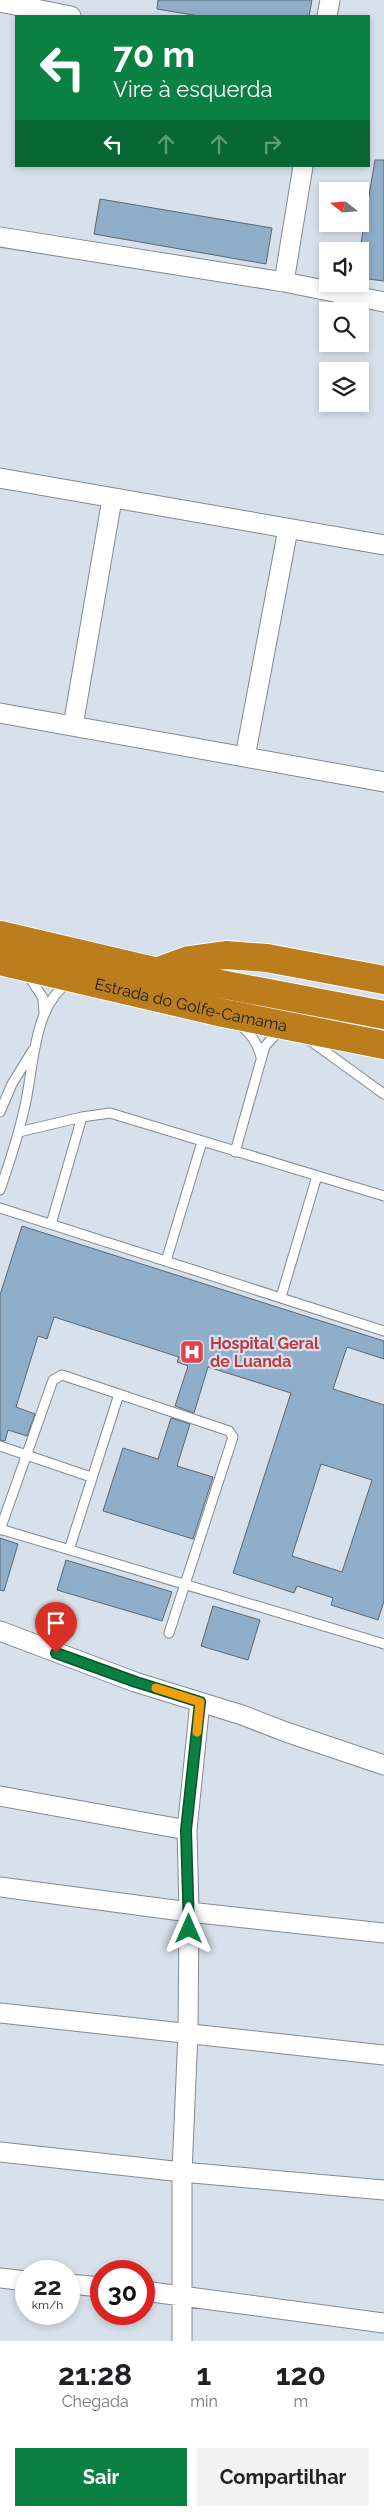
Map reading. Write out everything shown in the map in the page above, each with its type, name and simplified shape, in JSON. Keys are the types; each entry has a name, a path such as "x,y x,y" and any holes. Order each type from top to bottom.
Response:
{"highway":[{"name":"Estrada do Golfe-Camama","path":"0,935 158,972 384,1015"},
{"path":"158,972 189,960 226,955 267,958 384,980"},
{"name":"Estrada do Golfe-Camama","path":"8,963 223,1013 384,1045"}],"street":[{"path":"327,15 330,0"},
{"path":"0,2 66,15"},
{"path":"284,282 302,167"},
{"path":"0,237 284,282 384,302"},
{"path":"0,478 384,545"},
{"path":"73,726 112,499"},
{"path":"245,757 288,529"},
{"path":"0,713 384,782"},
{"path":"0,1631 136,1682 384,1765"},
{"path":"182,2341 182,2172 188,2032 189,1912 186,1830 200,1702"},
{"path":"0,1796 186,1830"},
{"path":"0,1887 189,1912 384,1933"},
{"path":"0,2013 188,2032 384,2055"},
{"path":"0,2152 182,2172 384,2190"},
{"path":"0,2278 15,2280"},
{"path":"155,2292 182,2294 384,2323"}],"lane":[{"path":"8,963 33,979 43,998 44,1014"},
{"path":"0,1190 19,1132 30,1086 35,1048 44,1014 54,997 67,983 80,980 93,982"},
{"path":"223,1013 249,1032 258,1044 261,1057"},
{"path":"234,1152 265,1046 279,1030 291,1026 384,1094"},
{"path":"0,1112 12,1084 35,1048"},
{"path":"19,1132 82,1117 110,1113 384,1196"},
{"path":"51,1224 82,1117"},
{"path":"166,1260 202,1142"},
{"path":"281,1297 317,1176"},
{"path":"0,1208 384,1331"},
{"path":"169,1633 183,1586 233,1437 230,1431 62,1376 56,1377 53,1380 0,1530 183,1586 384,1644"},
{"path":"69,1550 118,1394"},
{"path":"0,1446 92,1477"}],"building":[{"path":"158,0 312,0 309,15 193,15 157,9"},
{"path":"375,160 384,160 384,281 369,279 369,242 361,242 363,232 369,232 369,196"},
{"path":"100,199 272,228 266,264 94,234"},
{"path":"22,1226 384,1341 384,1359 347,1347 333,1389 384,1405 384,1601 378,1620 331,1605 333,1598 297,1586 294,1593 233,1573 291,1393 208,1367 194,1413 175,1406 188,1366 177,1362 179,1357 54,1317 47,1339 38,1336 16,1407 35,1414 27,1436 8,1430 5,1441 0,1440 0,1295","holes":["321,1464 372,1480 342,1572 292,1556"]},
{"path":"171,1418 190,1424 177,1466 213,1477 193,1539 103,1511 123,1448 158,1459"},
{"path":"0,1538 18,1544 4,1591 0,1590"},
{"path":"66,1560 172,1592 162,1621 57,1590"},
{"path":"213,1606 260,1620 248,1660 201,1646"}],"slow traffic":[{"path":"156,1688 200,1702 197,1732"}],"place":[{"name":"Hospital Geral de Luanda","path":"192,1352"}],"route":[{"path":"56,1653 136,1682 200,1702 186,1830 189,1929"}]}
